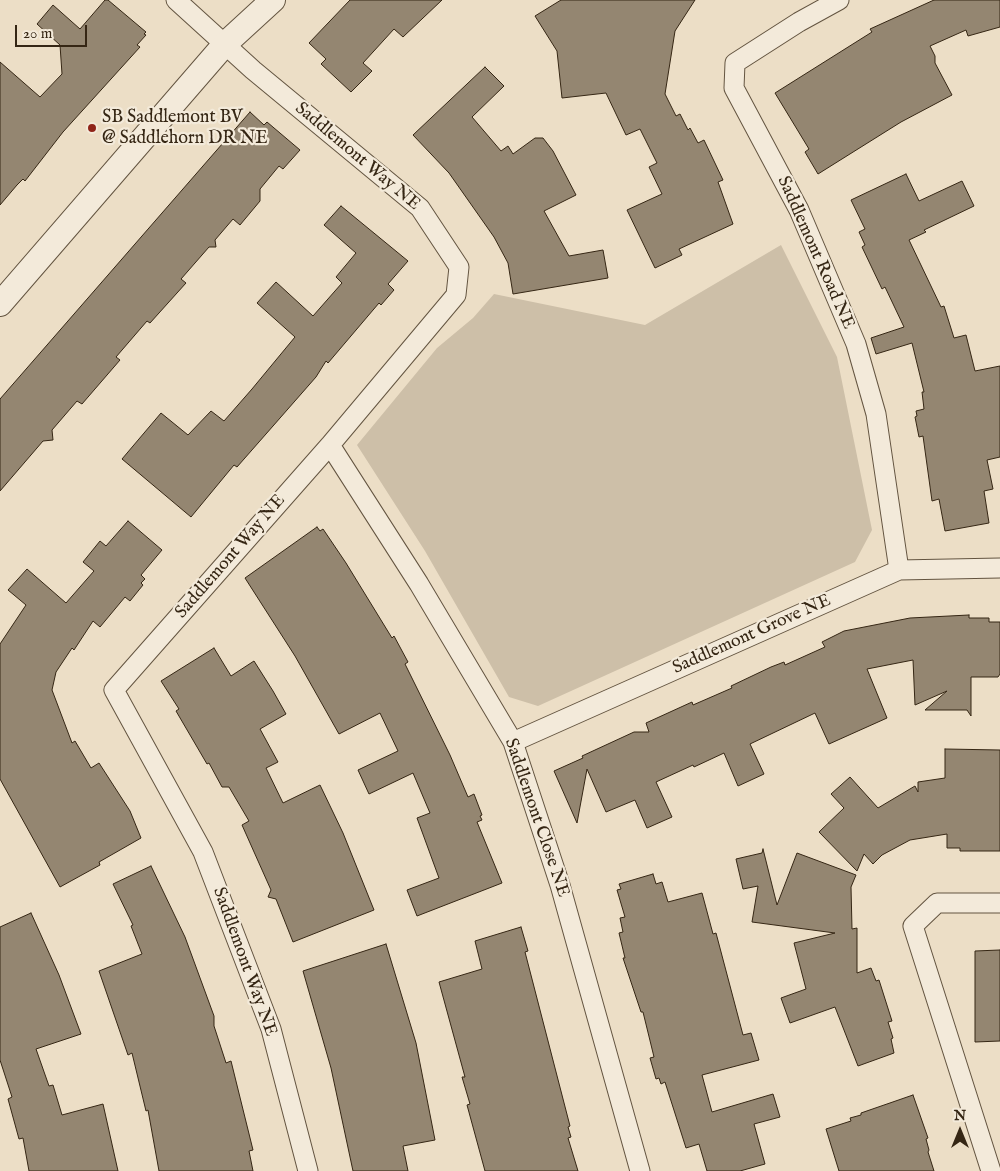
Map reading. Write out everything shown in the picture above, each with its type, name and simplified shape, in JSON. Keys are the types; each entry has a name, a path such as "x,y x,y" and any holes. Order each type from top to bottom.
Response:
{"street":[{"name":"Saddlemont Way NE","path":"176,0 253,70 420,208 459,267 456,295 330,445 114,690 203,852 271,1029 308,1171"},
{"path":"0,304 225,44 272,0"},
{"name":"Saddlemont Road NE","path":"839,0 799,22 735,64 734,88 799,210 856,344 876,414 899,570"},
{"name":"Saddlemont Close NE","path":"330,445 419,584 513,742 560,885 640,1171"},
{"name":"Saddlemont Grove NE","path":"513,742 899,570 1000,568"},
{"path":"991,1171 913,926 937,903 1000,902"}],"shaded area":[{"path":"781,245 837,357 872,530 855,562 538,706 509,697 425,551 357,445 437,348 473,318 494,294 645,325"}],"building":[{"path":"105,0 108,0 146,32 144,34 146,35 137,45 140,47 63,132 25,181 23,179 0,205 0,62 40,97 62,74 60,45 37,24 53,5 80,29"},
{"path":"350,0 442,0 403,37 394,29 363,63 372,71 351,92 321,64 326,59 309,43"},
{"path":"561,0 695,0 675,31 665,94 676,116 680,114 688,130 690,128 698,143 704,140 723,180 718,182 733,224 679,249 682,255 655,268 627,210 662,194 649,167 657,163 640,129 626,135 606,93 562,98 557,51 535,16"},
{"path":"934,0 1000,0 1000,27 968,36 966,30 930,46 935,56 935,63 952,95 901,122 818,174 805,152 809,149 775,93 872,32 870,29"},
{"path":"485,67 504,86 472,117 501,151 508,146 513,154 535,138 543,138 553,151 576,195 544,211 569,256 603,250 608,278 513,294 508,263 494,237 449,173 413,135"},
{"path":"250,112 264,125 267,122 300,150 283,169 279,166 260,189 260,201 240,225 233,219 215,240 216,247 209,247 181,279 186,283 150,323 147,321 116,357 120,360 82,404 77,401 52,430 53,440 43,441 0,491 0,399"},
{"path":"906,174 919,201 962,181 974,206 924,230 926,232 909,240 941,307 944,306 954,338 966,335 975,371 1000,366 1000,457 987,460 993,489 984,491 989,523 945,531 939,499 932,501 923,436 919,437 915,417 917,416 916,411 924,409 922,392 924,392 912,343 876,354 871,338 904,327 885,287 882,289 862,247 865,245 859,232 865,229 851,200"},
{"path":"341,206 408,261 388,284 394,290 381,305 379,303 328,363 326,361 316,377 237,467 234,465 191,517 122,459 161,413 188,435 211,411 224,421 252,389 295,337 257,303 276,282 313,316 342,283 336,277 356,253 324,225"},
{"path":"128,521 162,550 141,575 145,579 141,583 143,585 130,601 125,597 100,627 93,621 74,650 72,648 56,672 52,690 72,743 75,741 91,768 99,763 130,811 141,838 99,862 100,865 60,887 0,779 0,644 26,605 8,590 27,569 66,603 94,571 83,562 100,541 106,546"},
{"path":"317,527 320,531 323,529 346,563 392,638 394,636 408,662 405,664 450,755 468,797 474,794 482,815 480,816 482,820 477,822 502,883 417,916 407,890 439,878 417,818 430,813 413,773 369,794 358,770 398,751 380,713 339,734 295,656 245,578"},
{"path":"969,615 969,618 989,618 989,622 1000,622 1000,674 998,677 971,677 971,716 967,710 925,710 947,691 915,705 913,660 867,669 887,718 829,744 815,713 750,744 764,774 738,786 724,753 694,767 693,765 656,782 672,817 647,828 635,800 606,812 587,769 577,823 554,771 583,758 582,756 634,732 649,732 646,723 692,702 693,705 732,688 731,686 771,667 784,662 785,665 825,647 822,642 844,631 910,618"},
{"path":"214,648 231,676 254,661 273,691 286,714 260,729 278,762 266,768 283,803 320,785 343,833 374,910 293,942 276,899 268,897 271,890 242,825 249,821 229,787 222,787 209,763 207,764 176,711 179,709 161,681"},
{"path":"945,749 1000,750 1000,851 960,851 960,848 947,848 947,834 910,840 882,855 873,864 864,854 857,871 819,832 844,808 831,794 850,777 878,808 915,786 918,792 918,782 945,778"},
{"path":"763,849 777,905 797,853 856,875 851,887 852,929 857,928 857,973 871,968 876,981 879,980 892,1021 888,1022 893,1038 891,1039 894,1053 858,1066 835,1007 790,1023 781,998 806,989 794,943 835,933 752,922 758,886 743,889 736,859 762,853"},
{"path":"151,866 185,937 214,1016 214,1026 226,1063 231,1061 253,1150 249,1151 253,1171 159,1171 148,1110 146,1111 132,1053 128,1055 99,971 142,954 131,926 133,925 113,884"},
{"path":"653,874 656,884 662,882 668,902 702,893 713,934 716,933 743,1035 751,1033 759,1060 702,1075 712,1112 773,1094 780,1117 754,1124 765,1164 740,1171 707,1171 699,1144 686,1148 665,1082 661,1084 659,1078 656,1079 650,1058 654,1057 643,1012 641,1012 623,958 625,958 619,933 623,932 620,918 625,917 617,890 621,889 619,884"},
{"path":"31,913 59,975 81,1034 36,1049 49,1086 53,1085 62,1115 103,1104 118,1171 29,1171 23,1138 19,1139 8,1099 12,1097 0,1060 0,927"},
{"path":"521,927 528,951 525,952 570,1126 568,1127 571,1137 568,1138 578,1171 485,1171 467,1105 470,1104 462,1077 465,1077 439,982 482,969 475,941"},
{"path":"386,944 416,1043 435,1140 403,1146 408,1171 353,1171 331,1068 303,971"},
{"path":"1000,950 1000,1041 975,1042 975,951"},
{"path":"913,1095 928,1138 926,1139 928,1152 934,1171 839,1171 826,1129 851,1121 850,1118 861,1115 861,1113"}],"place":[{"name":"SB Saddlemont BV @ Saddlehorn DR NE","path":"92,128"}]}
